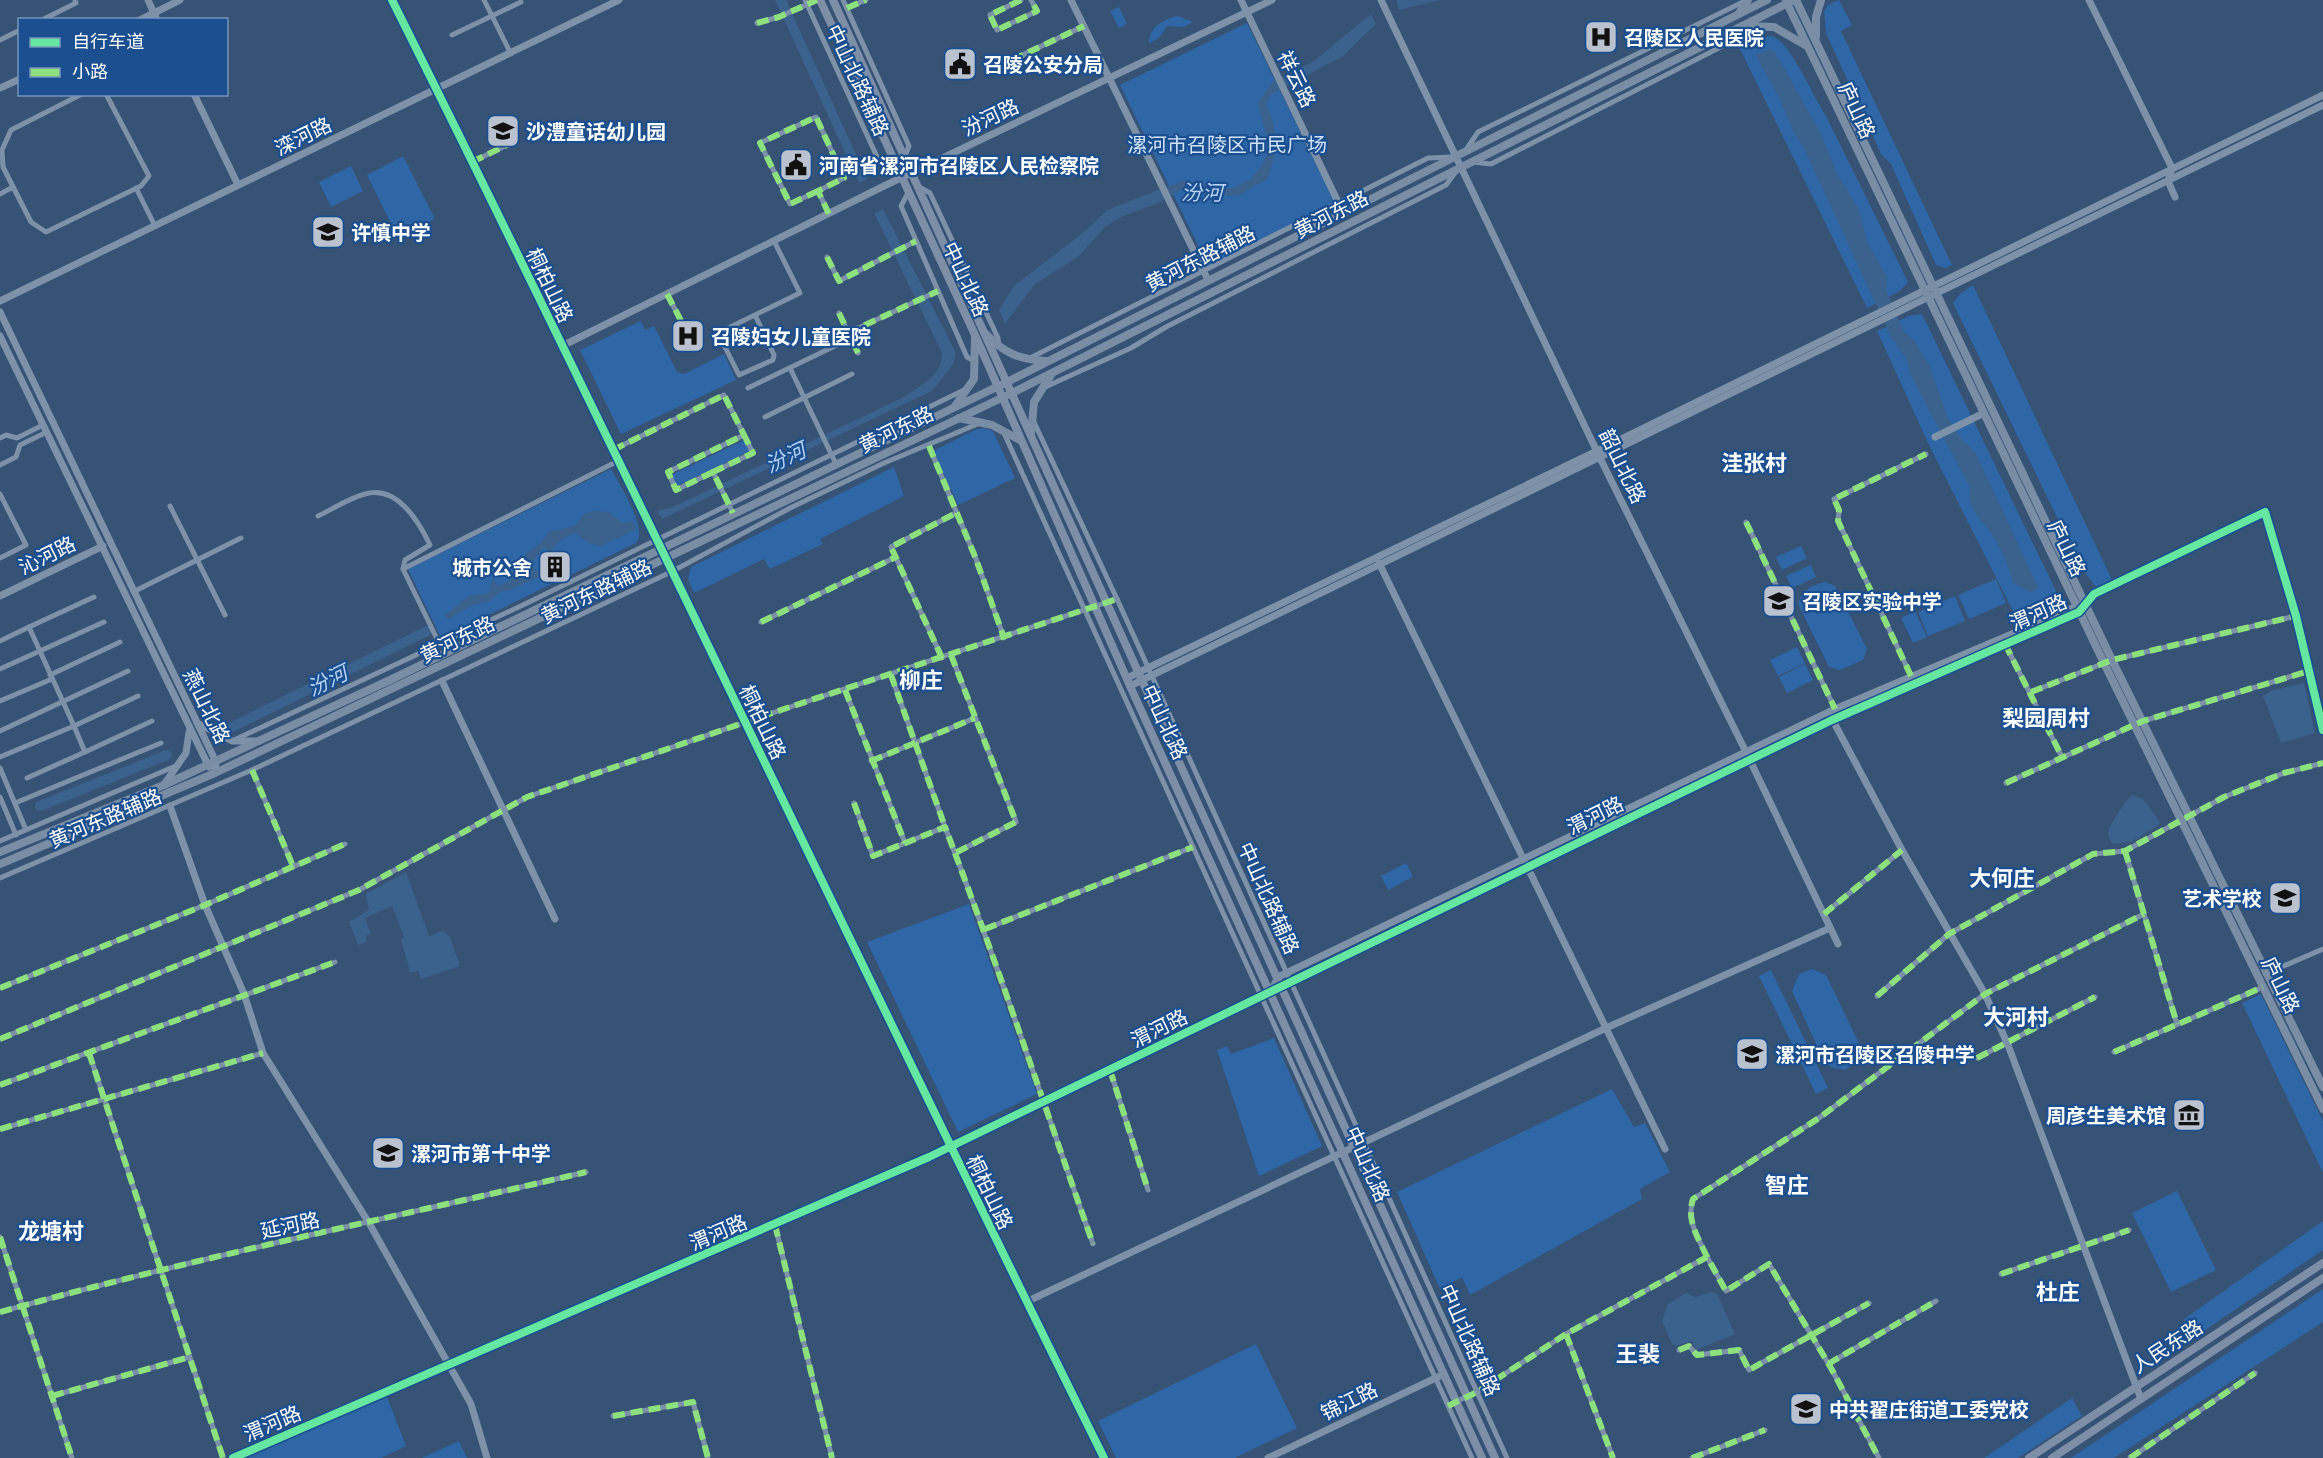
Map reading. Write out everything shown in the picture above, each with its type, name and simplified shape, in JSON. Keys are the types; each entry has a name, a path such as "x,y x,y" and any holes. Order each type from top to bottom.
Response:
{"main road":[{"name":"中山北路","path":"818,0 975,335 996,388 1128,682 1344,1151 1444,1374 1452,1404 1482,1458"},
{"name":"中山北路","path":"833,0 913,172 1139,677 1284,979 1354,1147 1495,1458"},
{"path":"1738,14 1747,0"},
{"name":"黄河东路","path":"0,852 164,785 262,741 996,388 1206,276 1454,156 1767,0"},
{"path":"1741,26 1762,26 1784,31 1813,45 1816,17 1821,0"},
{"name":"黄河东路","path":"0,864 215,773 1012,393 1791,1"},
{"name":"庐山路","path":"1791,1 2088,605 2108,662"},
{"name":"庐山路","path":"1813,45 1926,294 2078,609 2189,815 2323,1087"},
{"path":"984,331 999,347 1014,357 1048,361"},
{"path":"954,407 974,379 975,335"},
{"path":"1030,437 1031,417 1041,388 1054,371"},
{"path":"957,418 982,422 1020,440"},
{"name":"庐山路","path":"2139,723 2181,818 2323,1109"},
{"name":"人民东路","path":"2029,1458 2323,1263"},
{"name":"人民东路","path":"2052,1458 2323,1278"}],"street":[{"path":"46,18 76,3 75,0"},
{"path":"148,0 156,16 180,0"},
{"name":"桐柏山路","path":"392,0 667,558 949,1148 1104,1458"},
{"path":"484,0 511,54"},
{"name":"滦河路","path":"0,301 619,0"},
{"path":"757,22 779,17 796,10 806,2 818,0"},
{"name":"中山北路辅路","path":"843,0 909,146 905,156"},
{"path":"847,8 866,0"},
{"path":"1021,0 990,15 997,30 1037,11 1031,0"},
{"path":"1071,0 1206,276"},
{"name":"祥云路","path":"1241,0 1339,204"},
{"name":"汾河路","path":"562,346 913,172 1272,0"},
{"name":"韶山北路","path":"1381,0 1454,156 1838,944"},
{"path":"1466,150 1478,132 1747,0"},
{"path":"2089,0 2172,168 2168,181 2175,196"},
{"path":"452,35 521,2"},
{"name":"中山北路辅路","path":"806,2 878,159 893,160"},
{"path":"1012,60 1084,26"},
{"path":"1471,162 1491,164 1762,26"},
{"path":"0,40 18,31"},
{"path":"0,88 18,80"},
{"path":"1139,677 1148,668 1599,455 1934,290 2172,168 2323,95"},
{"path":"78,96 11,130 2,150 3,166 31,222 46,232 136,188 149,176 107,96"},
{"path":"195,96 238,185"},
{"path":"1934,290 2168,181 2323,105"},
{"path":"816,117 844,178 818,191 790,204 760,143 816,117"},
{"path":"472,162 515,141"},
{"name":"黄河东路辅路","path":"1026,360 1206,276 1428,158 1454,156"},
{"path":"1041,388 1055,384 1131,348 1166,327 1446,185 1460,167"},
{"path":"0,194 13,187"},
{"path":"919,187 930,193 998,338 999,347"},
{"path":"136,188 155,226"},
{"path":"818,191 829,214"},
{"path":"908,193 901,206 968,357 975,362"},
{"path":"754,315 774,356 773,360 739,375 718,333 754,315 800,293 774,241"},
{"path":"827,257 839,281 916,241"},
{"path":"848,333 938,291"},
{"path":"668,294 688,334"},
{"name":"燕山北路","path":"0,312 216,762 215,773"},
{"path":"839,313 858,353"},
{"name":"燕山北路","path":"0,336 207,766 215,773"},
{"path":"748,388 839,344"},
{"path":"790,368 836,464"},
{"path":"765,417 852,374"},
{"name":"黄河东路辅路","path":"231,741 969,388"},
{"path":"613,450 724,395 744,435 753,453 676,490 668,472 744,435"},
{"path":"1935,437 1984,413"},
{"name":"中山北路辅路","path":"1031,417 1152,676 1284,979 1364,1142 1507,1458"},
{"name":"黄河东路辅路","path":"0,878 252,770 673,571 790,508 884,463 982,422"},
{"path":"0,438 6,435 17,438 45,429"},
{"path":"0,465 16,457 20,445 45,429"},
{"path":"1003,431 1332,1157 1435,1378 1452,1404 1472,1458"},
{"path":"929,446 1004,638"},
{"path":"1911,676 1838,521 1839,510 1834,500 1926,454"},
{"path":"403,569 618,461"},
{"path":"713,472 733,513"},
{"path":"318,516 366,493 384,493 416,516 430,545 405,560 403,569 440,643"},
{"path":"0,494 26,545 0,558"},
{"path":"170,506 225,615"},
{"path":"2088,605 2094,594 2265,512 2296,616 2323,730"},
{"path":"942,658 891,547 956,513"},
{"path":"1746,522 1832,714 1902,850 1985,994 2007,1043 2134,1388 2141,1399"},
{"path":"133,592 241,538"},
{"name":"沁河路","path":"0,596 109,543"},
{"path":"761,622 896,557"},
{"path":"1128,682 1139,677 1152,676 1378,561"},
{"path":"1378,561 1665,1149"},
{"path":"0,640 94,597"},
{"path":"0,1039 224,948 359,890 527,797 744,722 1117,599"},
{"name":"渭河路","path":"1284,979 1392,933 1525,863 1911,676 2088,605"},
{"name":"渭河路","path":"1832,714 2005,644 2078,609"},
{"path":"2031,692 2108,662 2296,616"},
{"path":"0,669 104,622"},
{"path":"28,627 86,752"},
{"path":"0,701 120,642"},
{"path":"2005,644 2062,757"},
{"path":"951,655 1016,822 955,853"},
{"path":"0,731 128,671"},
{"path":"2006,783 2139,723 2309,671"},
{"path":"891,675 945,827 985,929 1042,1102 1093,1244"},
{"path":"442,681 555,919"},
{"path":"845,690 904,843"},
{"path":"0,757 138,696"},
{"path":"871,761 975,718"},
{"path":"27,778 152,721"},
{"path":"197,723 219,737 231,741 262,741"},
{"path":"164,785 180,764 189,739 189,727"},
{"path":"15,803 161,743"},
{"path":"1877,996 1949,934 2094,854 2125,851 2181,818 2224,797 2284,773 2323,763"},
{"name":"黄河东路辅路","path":"0,841 180,764"},
{"path":"0,768 26,830"},
{"path":"252,770 293,866"},
{"path":"215,773 220,784"},
{"path":"0,797 2,808 16,835"},
{"path":"855,803 873,856 945,827"},
{"path":"170,806 205,905 244,994 263,1053 369,1223 471,1404 487,1458"},
{"path":"0,988 205,905 345,844"},
{"path":"985,929 1192,847"},
{"path":"1824,914 1902,850"},
{"path":"2125,851 2177,1024"},
{"name":"渭河路","path":"233,1458 949,1148 1271,991 1284,979 1388,925 1525,863"},
{"path":"1879,1458 1828,1364 1769,1264 1726,1291 1692,1225 1689,1212 1693,1199 1819,1118 1985,994 2144,914"},
{"path":"1388,925 1392,933"},
{"path":"1026,1302 1606,1028 1830,927"},
{"path":"2258,977 2323,949"},
{"path":"0,1085 335,962"},
{"path":"2114,1052 2263,987"},
{"path":"1977,1058 2095,997"},
{"path":"89,1053 224,1458"},
{"path":"0,1129 104,1096 263,1053"},
{"path":"1110,1070 1148,1190"},
{"name":"延河路","path":"0,1312 161,1269 586,1172"},
{"path":"775,1225 832,1458"},
{"path":"2001,1274 2129,1230"},
{"path":"0,1237 72,1458"},
{"path":"1452,1404 1477,1392 1566,1334 1707,1257"},
{"path":"1828,1364 1936,1301"},
{"path":"1679,1350 1689,1346 1697,1355 1739,1350 1749,1370 1869,1303"},
{"path":"1566,1334 1613,1458"},
{"path":"52,1396 190,1357"},
{"path":"2130,1458 2255,1373"},
{"name":"锦江路","path":"1268,1458 1444,1374"},
{"path":"613,1416 693,1402 708,1458"},
{"path":"1692,1458 1766,1430"}],"green space":[{"path":"1839,0 1852,25 1841,31 1952,265 1945,268 1936,265 1891,164 1881,154 1826,33 1824,11 1828,5"},
{"path":"1119,7 1127,24 1119,28 1110,11"},
{"path":"1178,16 1193,22 1183,27 1167,26 1159,38 1149,43 1154,28"},
{"name":"漯河市召陵区市民广场","path":"1247,23 1335,203 1208,266 1120,85"},
{"path":"1772,36 1787,49 1794,59 1826,116 1908,282 1900,291 1867,308 1739,47 1756,38"},
{"path":"403,156 435,219 398,238 367,175"},
{"path":"351,166 363,191 331,207 319,182"},
{"path":"1973,285 2112,580 2097,588 2082,569 1953,303 1960,294"},
{"path":"1922,314 2057,593 2014,613 1929,445 1877,331 1909,316"},
{"path":"641,321 645,330 654,326 677,372 684,374 724,354 736,380 621,434 580,350"},
{"path":"985,428 993,431 1015,478 958,505 933,451 977,429"},
{"path":"744,440 750,451 677,486 671,475"},
{"path":"894,467 904,496 820,539 823,544 770,569 764,559 694,593 688,579 691,567"},
{"path":"611,469 636,518 639,537 636,543 441,638 408,569"},
{"path":"1801,546 1807,558 1782,570 1776,557"},
{"path":"1811,565 1816,577 1792,588 1786,576"},
{"path":"1996,579 2006,603 1969,619 1958,595"},
{"path":"1825,582 1835,586 1867,649 1863,660 1840,670 1829,667 1798,604 1808,589"},
{"path":"1955,596 1965,621 1928,636 1918,612"},
{"path":"1915,611 1927,637 1913,643 1901,618"},
{"path":"1797,647 1805,663 1778,676 1770,660"},
{"path":"1805,664 1813,680 1787,693 1779,677"},
{"path":"1406,863 1413,877 1388,890 1381,876"},
{"path":"969,904 1037,1094 958,1132 867,942"},
{"path":"1812,969 1826,975 1860,1045 1857,1060 1844,1070 1831,1067 1824,1061 1792,991 1799,974"},
{"path":"1771,970 1828,1088 1816,1094 1759,976"},
{"path":"2261,994 2323,1121 2323,1173 2242,1003"},
{"path":"1274,1038 1322,1146 1259,1176 1217,1050 1227,1046 1231,1054"},
{"path":"1612,1089 1634,1127 1645,1123 1670,1172 1640,1189 1642,1199 1470,1295 1462,1277 1440,1289 1397,1192"},
{"path":"2177,1191 2216,1270 2171,1292 2132,1213"},
{"path":"2323,1221 2323,1250 2192,1339 2184,1319"},
{"path":"2323,1289 2323,1322 2114,1458 2071,1458"},
{"path":"1256,1344 1297,1428 1235,1458 1116,1458 1098,1421"},
{"path":"387,1397 406,1446 381,1458 246,1458"},
{"path":"2072,1398 2082,1416 2018,1458 1984,1458"},
{"path":"459,1441 467,1458 422,1458"}],"water":[{"path":"775,0 786,0 867,179 859,183"},
{"path":"1396,0 1440,0 1399,10"},
{"path":"1371,14 1376,24 1343,56 1272,94 1266,104 1273,123 1275,151 1267,179 1239,195 1218,196 1181,190 1158,203 1121,217 1105,227 1079,256 1034,285 1005,324 999,310 1014,286 1085,231 1107,210 1184,180 1231,189 1250,180 1262,166 1267,154 1267,139 1258,103 1272,82 1314,61"},
{"path":"1770,49 1775,52 1821,134 1836,172 1859,210 1868,244 1887,277 1886,290 1904,332 1914,340 1929,365 1948,419 1962,440 1975,452 2038,587 2032,593 2013,583 2007,563 1997,543 1972,507 1970,487 1911,376 1906,358 1891,337 1804,148 1756,55"},
{"path":"883,209 956,353 954,363 932,391 662,519 657,511 673,507 904,397 934,374 941,361 942,353 874,213"},
{"path":"593,511 609,512 622,523 632,521 636,529 601,546 588,543 576,533 565,537 555,546 539,577 510,590 499,592 490,601 471,606 448,619 445,615 469,596 489,593 493,579 496,569 506,567 517,576 525,574 528,568 525,555 541,543 548,532 575,526 584,514","holes":["544,547 549,552 542,569 534,571 533,561","509,572 510,581 498,586 493,579 498,573"]},
{"path":"2304,683 2315,733 2281,743 2263,696 2271,691"},
{"path":"2132,795 2143,799 2160,822 2158,826 2131,842 2113,844 2108,835 2109,830 2118,813"},
{"path":"406,872 429,936 443,931 450,937 460,966 421,979 418,971 410,973 401,939 404,937 392,906 365,918 371,934 366,936 367,942 358,945 349,922 369,910 366,894"},
{"path":"1712,1292 1717,1294 1735,1334 1696,1350 1692,1341 1676,1346 1672,1344 1662,1321 1668,1304 1686,1293 1695,1297"}],"waterway":[{"name":"汾河","path":"228,729 427,631"},
{"name":"汾河","path":"40,806 167,755"}],"marked path":[{"path":"757,23 779,17 817,0"},
{"path":"847,8 866,0"},
{"path":"1021,0 990,15 997,30 1037,11 1031,0"},
{"path":"1012,60 1084,26"},
{"path":"818,191 790,204 760,143 816,117 844,178 818,191 829,214"},
{"path":"472,162 515,141"},
{"path":"827,257 839,281 916,241"},
{"path":"848,333 938,291"},
{"path":"667,294 688,334"},
{"path":"839,313 858,353"},
{"path":"613,450 724,395 744,435"},
{"path":"713,472 676,490 668,472 744,435 753,453 713,472 733,513"},
{"path":"929,446 976,559 1004,638"},
{"path":"1911,676 1838,521 1839,510 1834,499 1926,454"},
{"path":"942,658 891,547 956,513"},
{"path":"1746,522 1835,709"},
{"path":"761,622 896,557"},
{"path":"0,1039 359,890 527,797 1117,599"},
{"path":"2031,692 2112,660 2296,616"},
{"path":"2005,644 2062,757"},
{"path":"951,655 1016,822 955,853"},
{"path":"2006,783 2143,721 2309,671"},
{"path":"891,675 945,827"},
{"path":"845,690 905,843"},
{"path":"871,761 975,718"},
{"path":"1877,996 1949,934 2093,854 2125,851 2224,797 2284,773 2323,763"},
{"path":"252,770 293,866"},
{"path":"854,803 873,856 945,827 1093,1244"},
{"path":"0,988 205,905 345,844"},
{"path":"985,929 1193,847"},
{"path":"1824,914 1902,850"},
{"path":"2125,851 2177,1024"},
{"path":"1707,1257 1692,1222 1693,1199 1819,1118 1985,994 2144,914"},
{"path":"0,1085 335,962"},
{"path":"2114,1052 2263,987"},
{"path":"1977,1058 2095,997"},
{"path":"89,1053 223,1458"},
{"path":"0,1129 263,1053"},
{"path":"1110,1070 1148,1190"},
{"path":"0,1312 219,1256 586,1172"},
{"path":"775,1225 832,1458"},
{"path":"2001,1274 2129,1230"},
{"path":"0,1237 72,1458"},
{"path":"1448,1406 1477,1392 1566,1334 1707,1257 1726,1291 1769,1264 1831,1368 1879,1458"},
{"path":"1828,1364 1936,1301"},
{"path":"1679,1350 1689,1346 1697,1355 1739,1350 1749,1370 1869,1303"},
{"path":"1566,1334 1613,1458"},
{"path":"52,1396 190,1357"},
{"path":"2130,1458 2255,1373"},
{"path":"613,1416 693,1402 708,1458"},
{"path":"1692,1458 1765,1430"}],"cycle path":[{"path":"392,0 1104,1458"},
{"path":"233,1458 929,1157 1832,720 2079,612 2094,594 2265,512 2296,616 2323,730"}],"place":[{"name":"召陵区人民医院","path":"1601,37"},
{"name":"召陵公安分局","path":"960,64"},
{"name":"沙澧童话幼儿园","path":"503,131"},
{"name":"河南省漯河市召陵区人民检察院","path":"796,165"},
{"name":"许慎中学","path":"328,232"},
{"name":"召陵妇女儿童医院","path":"688,336"},
{"name":"城市公舍","path":"555,567"},
{"name":"召陵区实验中学","path":"1779,601"},
{"name":"艺术学校","path":"2285,898"},
{"name":"漯河市召陵区召陵中学","path":"1752,1054"},
{"name":"周彦生美术馆","path":"2189,1115"},
{"name":"漯河市第十中学","path":"388,1153"},
{"name":"中共翟庄街道工委党校","path":"1806,1409"}],"district":[{"name":"洼张村","path":"1754,463"},
{"name":"柳庄","path":"921,680"},
{"name":"梨园周村","path":"2046,718"},
{"name":"大何庄","path":"2002,878"},
{"name":"大河村","path":"2016,1017"},
{"name":"智庄","path":"1787,1185"},
{"name":"龙塘村","path":"51,1231"},
{"name":"杜庄","path":"2058,1292"},
{"name":"王裴","path":"1638,1354"}]}
